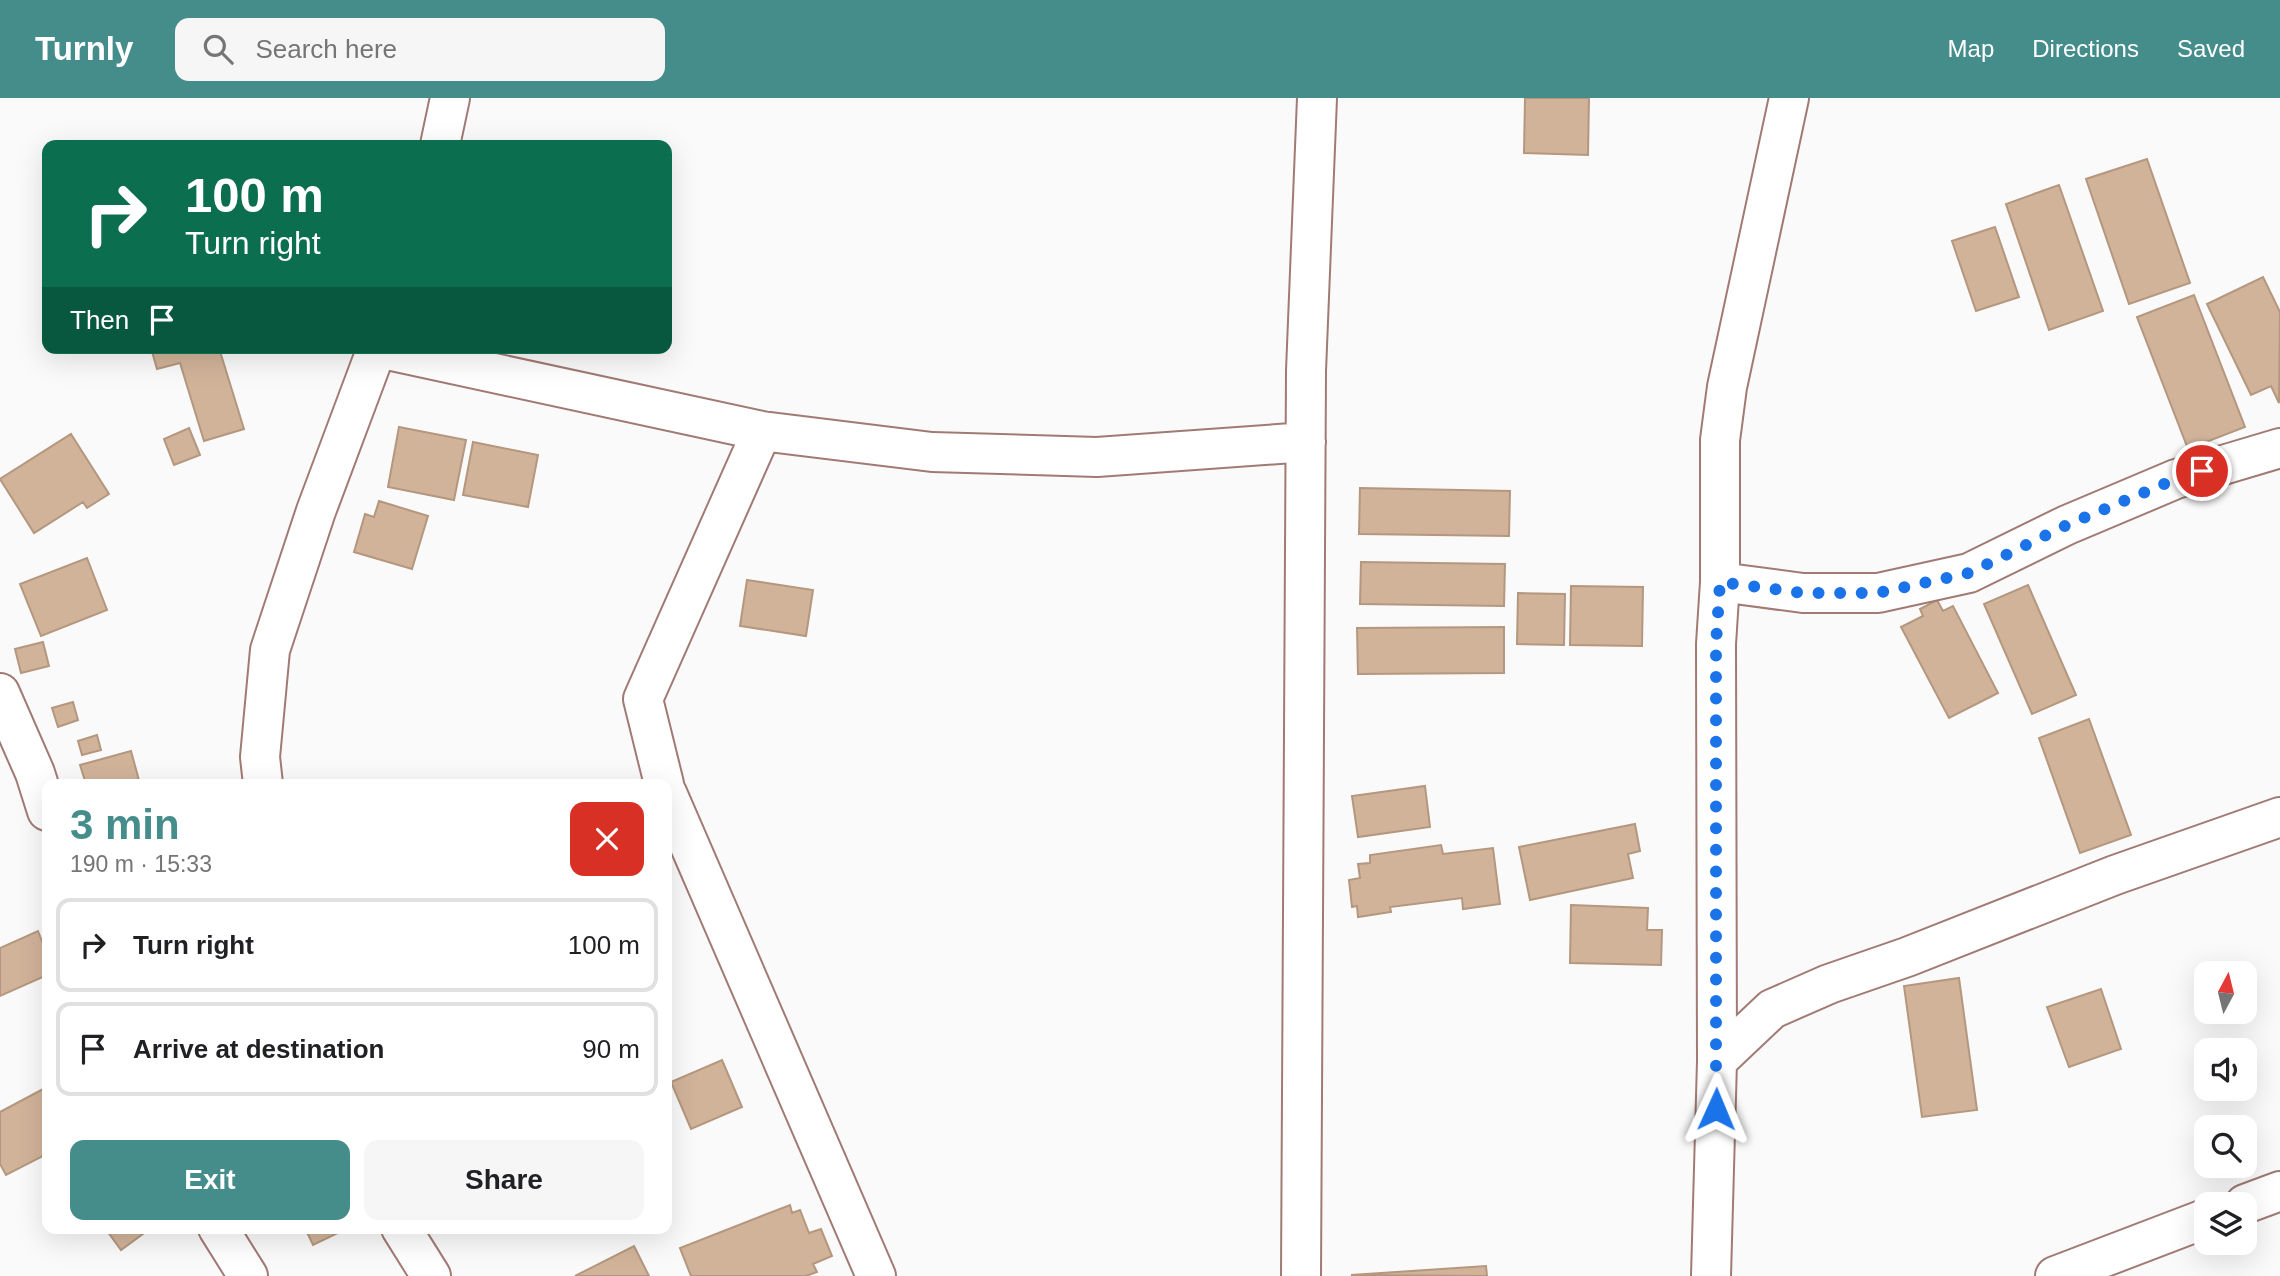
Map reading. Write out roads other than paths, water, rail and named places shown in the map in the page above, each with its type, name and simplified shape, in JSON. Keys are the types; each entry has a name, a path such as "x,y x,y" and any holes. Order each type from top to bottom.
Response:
{"street":[{"path":"441,140 450,98"},
{"path":"1301,1276 1306,371 1317,98"},
{"path":"1712,1276 1717,1061 1716,644 1720,582 1720,440 1727,387 1789,98"},
{"path":"262,779 260,757 270,650 316,511 376,354"},
{"path":"406,354 761,431 932,452 1097,457 1306,442"},
{"path":"663,779 643,699 761,431"},
{"path":"1720,582 1803,593 1878,593 1969,573 2067,525 2176,479 2280,448"},
{"path":"0,692 36,773 42,794"},
{"path":"672,805 876,1276"},
{"path":"1717,1061 1772,1009 1829,984 1907,957 2115,875 2280,817"},
{"path":"2257,1200 2280,1191"},
{"path":"2055,1276 2194,1223"},
{"path":"223,1234 248,1276"},
{"path":"405,1234 431,1276"}]}
